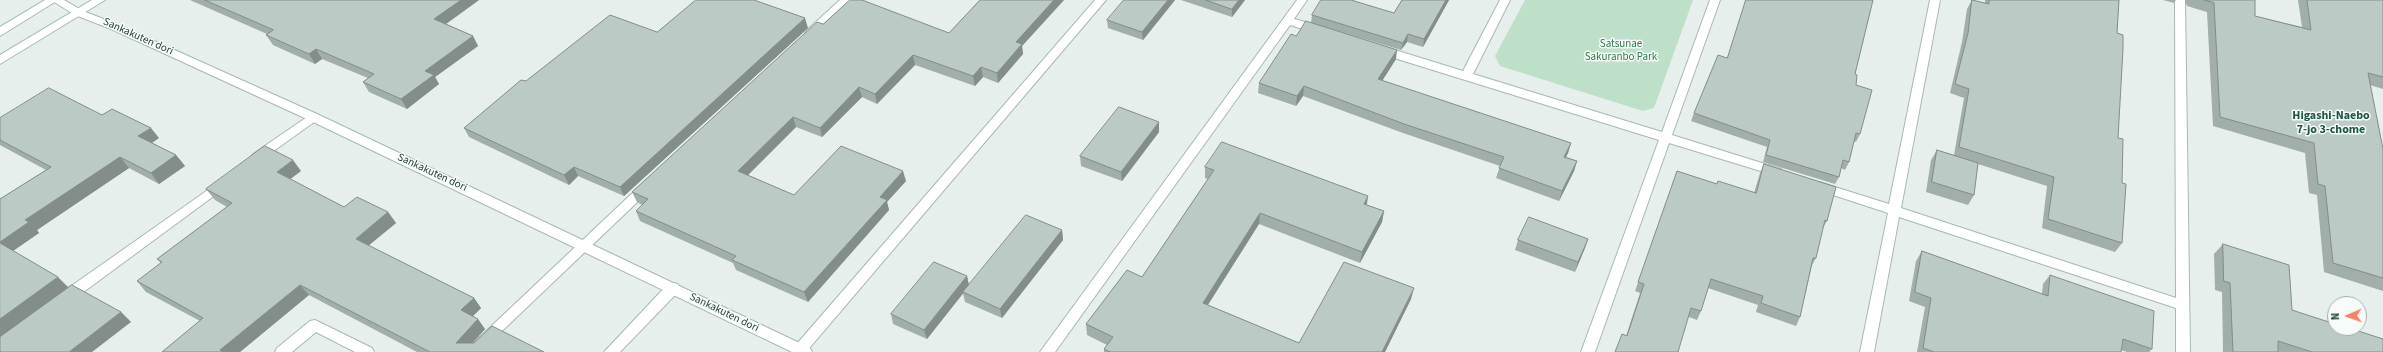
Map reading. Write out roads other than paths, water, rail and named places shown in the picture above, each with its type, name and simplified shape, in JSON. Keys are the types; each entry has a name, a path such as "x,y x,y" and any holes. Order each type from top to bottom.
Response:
{"street":[{"name":"Sankakuten dori","path":"54,0 313,117 582,244 803,351"},
{"path":"0,32 54,0"},
{"path":"0,60 100,0"},
{"path":"800,43 846,0"},
{"path":"803,351 1101,0"},
{"path":"1047,352 1302,0"},
{"path":"1466,76 1505,0"},
{"path":"1588,352 1715,0"},
{"path":"1867,352 1936,0"},
{"path":"2180,0 2183,352"},
{"path":"1287,20 1329,33"},
{"path":"1367,45 1788,176"},
{"path":"245,167 313,117"},
{"path":"58,304 232,176"},
{"path":"471,352 582,244 656,177"},
{"path":"1811,183 2183,305"},
{"path":"611,352 673,288"},
{"path":"282,352 315,325 368,352"}],"district":[{"name":"Higashi-Naebo 7-jo 3-chome","path":"2331,123"}],"park label":[{"name":"Satsunae Sakuranbo Park","path":"1621,51"}]}
